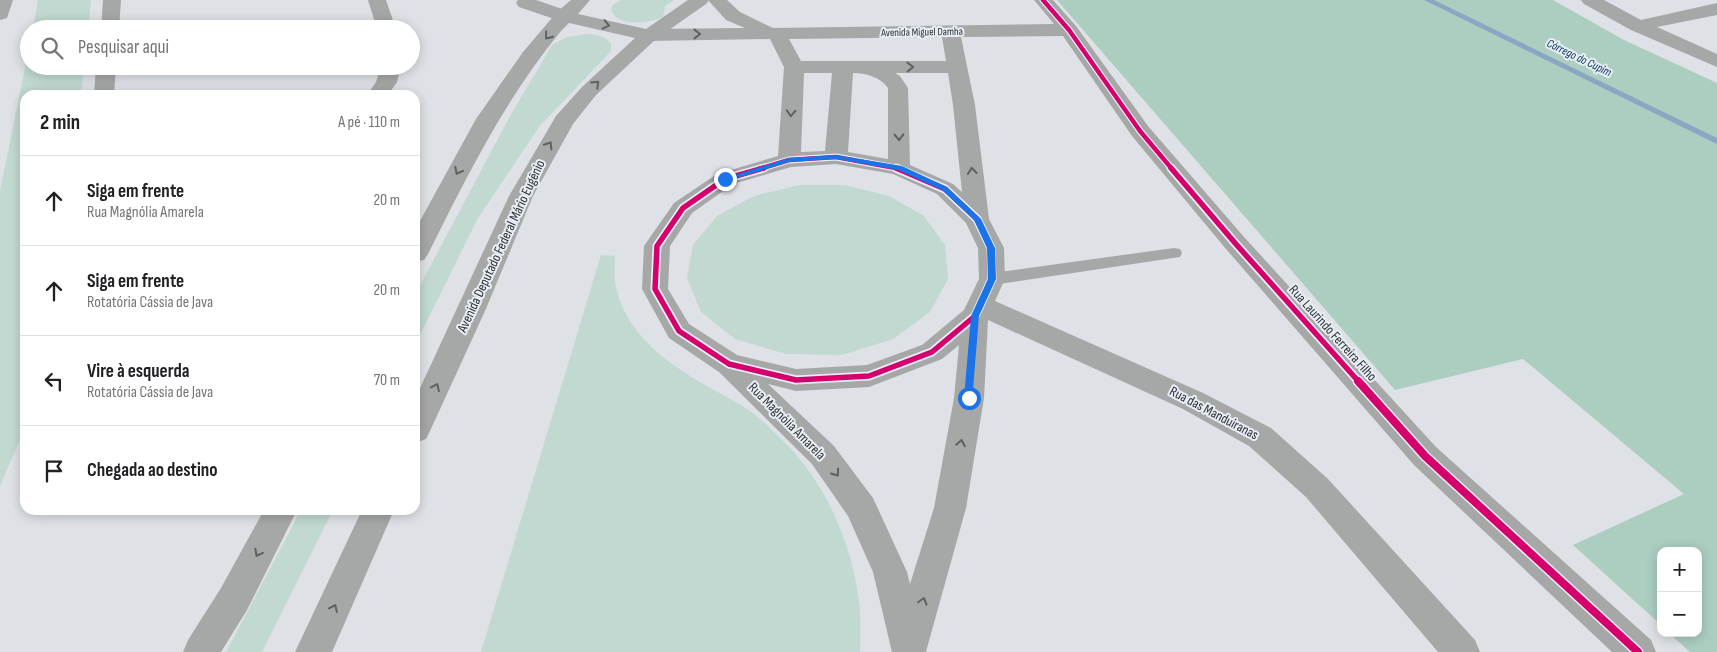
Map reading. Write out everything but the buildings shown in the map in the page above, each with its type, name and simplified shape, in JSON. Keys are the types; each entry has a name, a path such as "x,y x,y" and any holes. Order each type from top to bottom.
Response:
{"street":[{"path":"0,14 4,0"},
{"path":"111,20 112,0"},
{"path":"377,0 384,20"},
{"path":"420,244 463,161 498,101 564,16 581,0"},
{"name":"Avenida Deputado Federal Mário Eugênio","path":"420,420 472,311 521,196 564,121 589,91 649,34 700,0"},
{"name":"Avenida Miguel Damha","path":"718,0 734,16 752,26 776,34"},
{"name":"Rua Laurindo Ferreira Filho","path":"1043,0 1069,30 1140,131 1235,243 1425,456 1638,652"},
{"path":"1590,0 1638,26 1717,61"},
{"name":"Avenida Miguel Damha","path":"524,1 564,16 649,34 1069,30"},
{"path":"1638,26 1717,9"},
{"path":"952,32 964,105 978,219"},
{"path":"776,34 794,67 789,160"},
{"path":"794,67 957,67"},
{"path":"836,157 843,67"},
{"path":"871,68 893,80 898,88 899,168"},
{"path":"104,90 105,75"},
{"path":"382,90 390,75"},
{"path":"978,219 944,189 899,168 836,157 789,160 725,179 683,208 657,246 655,290 679,331 729,364 796,380 869,376 932,352 982,300"},
{"name":"Rua Magnólia Amarela","path":"909,650 950,508 969,398 991,248 978,219"},
{"name":"Rua das Manduiranas","path":"982,300 1193,401 1260,437 1317,488 1462,652"},
{"name":"Rua Magnólia Amarela","path":"729,364 824,455 861,508 890,572 909,650"},
{"path":"201,652 234,599 277,515"},
{"path":"313,652 376,515"}],"lane":[{"path":"982,300 1174,253"}],"green space":[{"path":"38,0 91,0 89,20 35,20"},
{"path":"621,0 675,0 665,6 663,17 650,21 627,22 620,20 611,10 613,5"},
{"path":"1057,0 1553,0 1624,40 1717,83 1717,652 1690,652 1673,637 1702,637 1702,547 1657,547 1657,621 1573,545 1684,494 1523,359 1395,390"},
{"path":"587,34 597,35 611,43 611,51 539,127 478,218 420,335 420,286 509,118 552,45 567,37"},
{"path":"24,75 83,75 82,90 20,90"},
{"path":"20,92 20,440 0,486 0,191"},
{"path":"799,185 845,185 889,196 924,216 945,245 948,279 930,312 893,339 842,355 786,354 735,339 701,312 687,278 693,245 717,216 754,196"},
{"path":"601,255 615,256 615,283 620,302 628,319 639,334 681,370 754,414 797,456 812,475 836,517 852,563 860,610 860,652 481,652"},
{"path":"298,515 330,515 262,652 226,652"}],"waterway":[{"name":"Córrego do Cupim","path":"1428,0 1717,141"}],"cycle path":[{"path":"1043,0 1069,30 1140,131 1235,243 1425,456 1638,652"},
{"path":"836,157 899,168 945,189 977,219 991,248 992,279 975,316 932,352 869,376 796,380 729,364 679,331 655,289 657,246 683,208 725,179 789,160 836,157"}],"route":[{"path":"725,179 789,160 836,157 899,168 944,189 978,219 991,248 992,279 975,316 969,398"}]}
